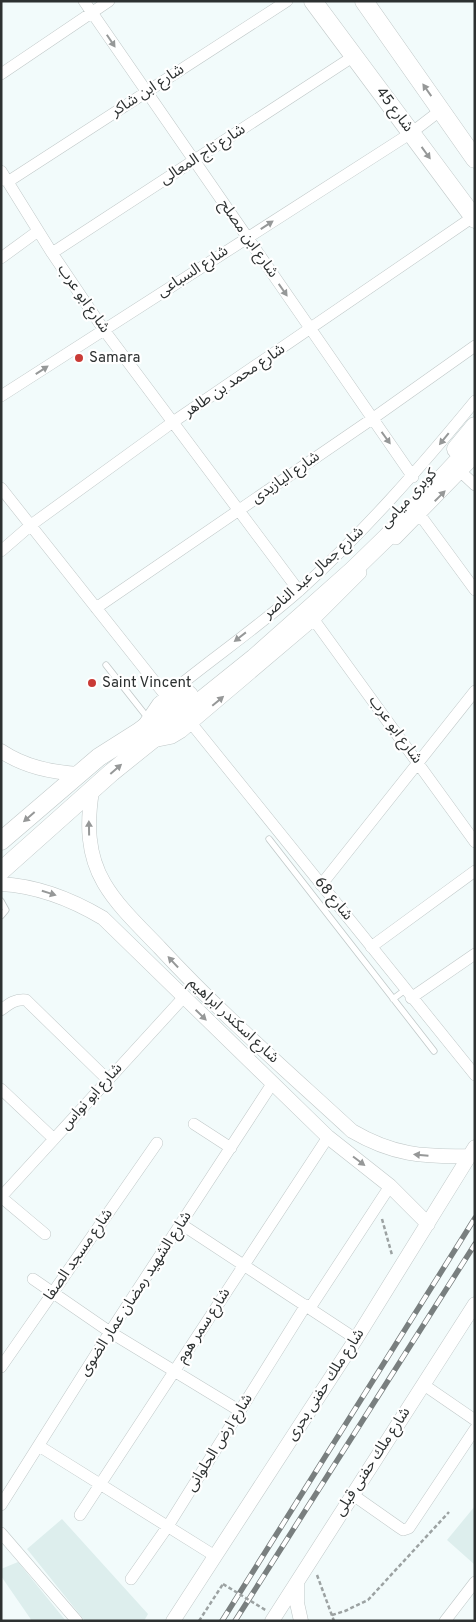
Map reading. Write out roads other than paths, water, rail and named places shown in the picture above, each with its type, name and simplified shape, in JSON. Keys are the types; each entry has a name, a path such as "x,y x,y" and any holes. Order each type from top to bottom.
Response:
{"main road":[{"name":"شارع 45","path":"314,1 474,218"},
{"path":"364,1 475,159"},
{"name":"كوبرى ميامى","path":"180,709 347,564 408,501 475,426"},
{"name":"كوبرى ميامى","path":"180,709 254,658 353,570 387,537 475,443"},
{"name":"شارع جمال عبد الناصر","path":"3,836 99,758 180,709"},
{"name":"شارع جمال عبد الناصر","path":"1,870 92,791 145,730"}],"street":[{"name":"شارع ابن مصلح","path":"84,1 310,330 413,476"},
{"path":"1,74 109,1"},
{"name":"شارع ابن شاكر","path":"5,180 146,93 288,1"},
{"name":"شارع تاج المعالى","path":"52,253 354,56"},
{"name":"شارع السباعى","path":"1,396 411,133 441,110"},
{"name":"شارع ابو عرب","path":"1,171 52,253 104,330 299,591"},
{"name":"شارع محمد بن طاهر","path":"1,551 31,525 173,422 474,218"},
{"path":"1,258 38,231"},
{"name":"شارع اليازيدى","path":"96,608 475,346"},
{"name":"شارع جمال عبد الناصر","path":"145,730 172,738 180,709 360,532 413,476 475,401"},
{"name":"شارع جمال عبد الناصر","path":"180,709 314,620 475,458"},
{"path":"462,473 475,485"},
{"name":"شارع 68","path":"1,488 475,1075"},
{"path":"420,515 475,590"},
{"name":"شارع ابو عرب","path":"314,620 475,842"},
{"path":"321,885 475,691"},
{"path":"1,751 34,767 56,773 79,774"},
{"name":"شارع اسكندر ابراهيم","path":"92,791 88,814 90,846 94,861 104,882 117,902 199,990 352,1131 372,1143 395,1152 419,1156 472,1151"},
{"path":"371,946 475,871"},
{"name":"شارع اسكندر ابراهيم","path":"1,884 35,889 59,896 103,918 183,998 328,1137 390,1186 428,1224"},
{"path":"408,994 475,954"},
{"name":"شارع ابو نواس","path":"1,1197 183,998"},
{"path":"1,1010 18,999 26,1000 108,1080"},
{"name":"شارع الشهيد رمضان عمار الضوى","path":"1,1505 110,1332 272,1084"},
{"path":"1,1089 54,1139"},
{"path":"194,1124 230,1148"},
{"path":"341,1148 352,1131"},
{"name":"شارع سمر هوم","path":"80,1515 328,1137"},
{"name":"شارع مسجد الصفا","path":"1,1367 157,1143"},
{"name":"شارع ملك حفنى بحرى","path":"173,1621 396,1276 472,1151"},
{"name":"شارع ارض الحلوانى","path":"131,1579 168,1526 308,1306 390,1186"},
{"path":"1,1197 45,1234"},
{"path":"181,1224 356,1338"},
{"path":"33,1279 110,1332 240,1411"},
{"name":"شارع ملك حفنى قبلى","path":"269,1616 311,1560 475,1304"},
{"path":"424,1385 475,1420"},
{"path":"353,1494 400,1528 406,1530 475,1429"},
{"path":"39,1446 215,1556"},
{"path":"1,1533 77,1621"},
{"path":"296,1582 297,1603 301,1621"},
{"path":"445,1621 475,1582"}],"lane":[{"path":"106,665 145,730"},
{"path":"268,839 434,1051"},
{"path":"297,876 308,868"},
{"path":"1,901 6,910 1,916"},
{"path":"393,999 408,994"}],"railway":[{"path":"222,1621 475,1218"},
{"path":"235,1621 475,1244"}],"place":[{"name":"Samara","path":"79,358"},
{"name":"Saint Vincent","path":"92,683"}]}
